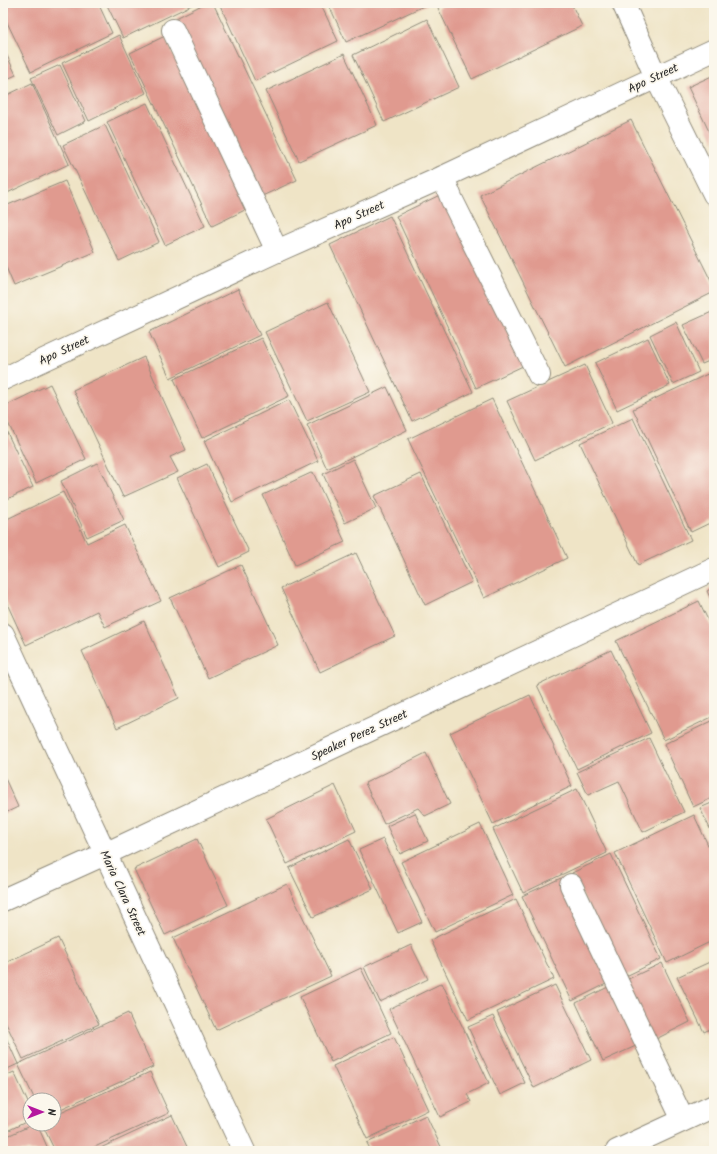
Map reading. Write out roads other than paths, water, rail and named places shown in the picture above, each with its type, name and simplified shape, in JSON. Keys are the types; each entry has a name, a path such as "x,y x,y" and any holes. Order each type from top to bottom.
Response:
{"street":[{"path":"623,3 656,76 714,194"},
{"path":"173,30 277,251"},
{"name":"Apo Street","path":"3,379 277,251 443,178 656,76 714,50"},
{"path":"443,178 539,375"},
{"name":"Speaker Perez Street","path":"3,900 105,854 714,569"},
{"name":"Maria Clara Street","path":"3,634 244,1151"},
{"path":"571,885 683,1120"},
{"path":"617,1151 714,1106"}]}
